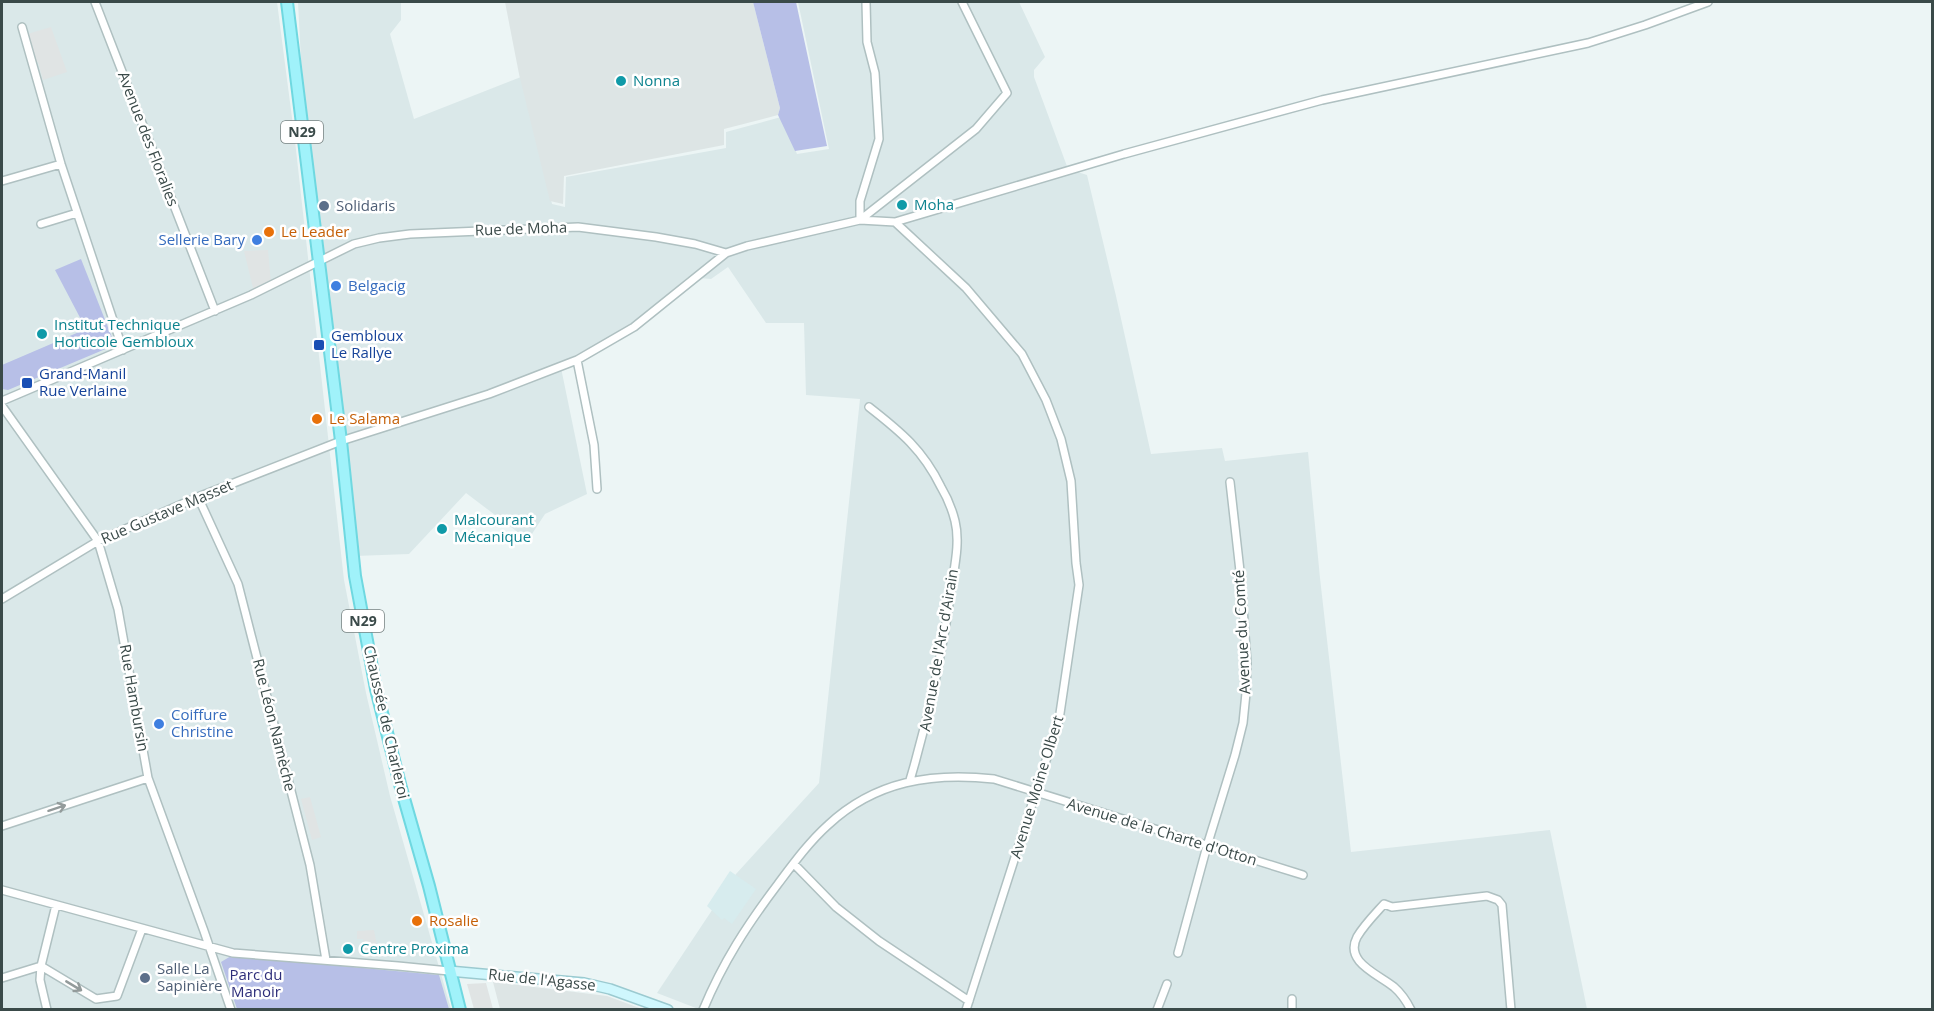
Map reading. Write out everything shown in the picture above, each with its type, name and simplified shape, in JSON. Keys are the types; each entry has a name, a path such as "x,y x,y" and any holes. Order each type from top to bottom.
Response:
{"main road":[{"name":"Chaussée de Charleroi","path":"287,2 341,441 355,576 376,689 460,1010"}],"street":[{"name":"Avenue des Floralies","path":"95,2 215,311"},
{"path":"860,220 860,201 879,139 875,72 867,42 866,2"},
{"path":"860,220 976,129 1007,93 962,2"},
{"path":"726,253 860,220 895,222 1051,175 1322,100 1588,43 1708,2"},
{"path":"22,27 61,164 123,350"},
{"path":"2,181 61,164"},
{"path":"41,224 77,213"},
{"name":"Avenue Moine Olbert","path":"895,222 966,288 1022,354 1046,400 1061,440 1071,481 1079,585 1059,720 966,1010"},
{"name":"Rue de Moha","path":"2,401 215,311 354,244 379,238 410,234 578,227 656,237 695,244 726,253"},
{"name":"Rue Gustave Masset","path":"2,599 98,541 198,497 341,441 489,394 577,360 634,327 726,253"},
{"path":"577,360 594,445 597,489"},
{"name":"Rue Hambursin","path":"2,406 98,541 118,609 148,778 231,1010"},
{"name":"Avenue de l'Arc d'Airain","path":"869,407 912,442 931,465 955,521 957,547 948,613 923,737 910,780"},
{"name":"Avenue du Comté","path":"1178,953 1243,723 1247,663 1230,482"},
{"name":"Rue Léon Namèche","path":"198,497 238,584 310,864 326,960"},
{"name":"Avenue de la Charte d'Otton","path":"704,1010 716,980 757,912 828,825 858,802 910,780 943,776 994,779 1303,875"},
{"path":"2,826 148,778"},
{"path":"794,864 836,907 879,941 969,1000"},
{"path":"2,890 233,953 449,971"},
{"path":"1411,1010 1406,999 1356,958 1353,949 1357,937 1384,904 1392,907 1487,896 1498,900 1502,905 1511,1010"},
{"path":"47,1010 40,980 41,966 56,905"},
{"path":"2,978 41,966 96,999 117,996 142,929"},
{"name":"Rue de l'Agasse","path":"449,971 584,983 610,989 668,1010"},
{"path":"1157,1010 1167,984"},
{"path":"1292,999 1292,1010"}],"shaded area":[{"path":"2,2 277,2 295,141 344,580 366,693 390,796 451,1009 2,1010"},
{"path":"298,2 401,2 401,20 390,34 414,119 521,77 552,204 565,207 566,177 726,148 726,132 781,117 797,154 829,149 798,2 1019,2 1045,57 1034,70 1034,77 1068,169 1087,175 1151,454 1222,448 1225,461 1308,452 1351,852 1550,830 1587,1009 701,1010 657,993 736,874 819,783 860,399 806,395 804,323 766,323 728,267 711,279 688,277 635,324 560,363 587,494 545,514 528,540 466,493 409,554 355,556 305,139"},
{"path":"505,2 753,2 780,108 778,115 724,129 724,145 564,176 563,204 550,201 519,74"},
{"path":"51,27 67,72 43,80 38,62 33,64 24,35"},
{"path":"268,250 271,283 254,292 244,251"},
{"path":"310,797 321,837 312,840 301,799"},
{"path":"730,871 756,889 732,924 724,918 722,920 707,906"},
{"path":"374,930 379,956 363,957 363,939 357,939 357,931"},
{"path":"493,982 607,996 642,1009 500,1009"},
{"path":"486,983 493,1009 474,1009 467,984"}],"green space":[{"path":"753,2 796,2 827,146 795,151 778,115 780,108"},
{"path":"81,259 115,345 8,390 2,389 2,365 86,329 55,270"},
{"name":"Parc du Manoir","path":"231,956 439,975 449,1009 237,1009 221,962"}],"place":[{"name":"Nonna","path":"621,81"},
{"name":"Moha","path":"902,205"},
{"name":"Solidaris","path":"324,206"},
{"name":"Le Leader","path":"269,232"},
{"name":"Sellerie Bary","path":"257,240"},
{"name":"Belgacig","path":"336,286"},
{"name":"Institut Technique Horticole Gembloux","path":"42,334"},
{"name":"Gembloux Le Rallye","path":"319,345"},
{"name":"Grand-Manil Rue Verlaine","path":"27,383"},
{"name":"Le Salama","path":"317,419"},
{"name":"Malcourant Mécanique","path":"442,529"},
{"name":"Coiffure Christine","path":"159,724"},
{"name":"Rosalie","path":"417,921"},
{"name":"Centre Proxima","path":"348,949"},
{"name":"Salle La Sapinière","path":"145,978"}]}
